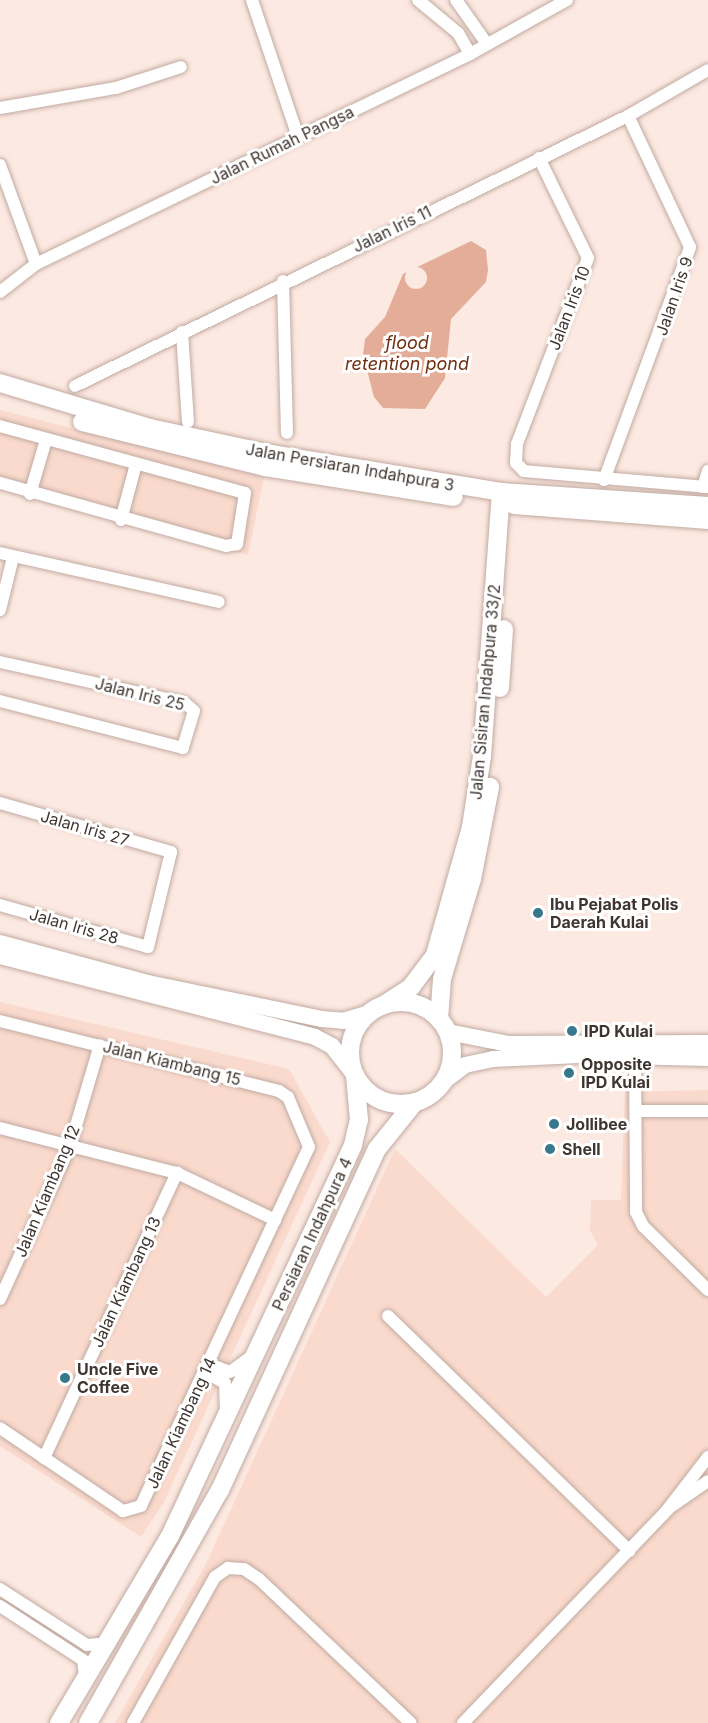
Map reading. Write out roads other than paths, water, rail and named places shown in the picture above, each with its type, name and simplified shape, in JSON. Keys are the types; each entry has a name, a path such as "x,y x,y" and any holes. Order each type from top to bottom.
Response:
{"main road":[{"name":"Jalan Persiaran Indahpura 3","path":"0,383 183,436 507,499 708,506"},
{"name":"Jalan Persiaran Indahpura 3","path":"0,396 228,460 507,499 708,520"},
{"name":"Jalan Sisiran Indahpura 33/2","path":"376,1010 411,987 435,955 471,827 482,756 507,499"},
{"name":"Jalan Sisiran Indahpura 33/2","path":"444,1025 442,979 484,828 507,499"},
{"path":"88,1723 220,1490 377,1149 414,1103 444,1081 452,1048 444,1025 413,1004 376,1010 351,1041 355,1075 380,1099 414,1103"},
{"name":"Persiaran Indahpura 4","path":"59,1723 111,1642 222,1428 353,1145 358,1120 355,1075"}],"street":[{"path":"252,0 298,137"},
{"path":"418,0 458,33 470,54"},
{"path":"456,0 487,44"},
{"name":"Jalan Rumah Pangsa","path":"0,292 36,264 470,54 567,0"},
{"path":"0,108 116,88 181,68"},
{"name":"Jalan Iris 11","path":"75,386 283,281 628,116 708,70"},
{"name":"Jalan Iris 9","path":"604,480 690,247 628,116"},
{"name":"Jalan Iris 10","path":"539,158 588,258 517,444 516,463 524,471 604,480"},
{"path":"0,165 36,264"},
{"path":"283,281 288,433"},
{"path":"182,332 188,422"},
{"path":"0,426 245,492 237,544 121,520 0,483"},
{"path":"30,494 46,440"},
{"path":"121,520 136,464"},
{"path":"604,480 705,487 708,471"},
{"path":"0,553 219,602"},
{"path":"0,610 13,557"},
{"name":"Jalan Iris 25","path":"0,662 185,702 192,706 194,720 183,748 0,701"},
{"name":"Jalan Iris 27","path":"0,803 171,852 148,947"},
{"name":"Jalan Iris 28","path":"0,905 148,947"},
{"path":"0,943 148,983 322,1019 343,1021 376,1010"},
{"path":"0,956 315,1037 332,1046 355,1075"},
{"name":"Jalan Kiambang 15","path":"0,1022 279,1091 288,1097 309,1147"},
{"path":"444,1025 508,1044 708,1043"},
{"name":"Jalan Kiambang 12","path":"0,1299 70,1146 100,1045"},
{"path":"444,1081 478,1061 578,1054 635,1058 708,1058"},
{"path":"635,1058 639,1219 708,1289"},
{"path":"636,1111 708,1111"},
{"path":"0,1128 177,1173 275,1220"},
{"name":"Jalan Kiambang 14","path":"0,1428 123,1511 141,1506 309,1147"},
{"name":"Jalan Kiambang 13","path":"44,1458 177,1173"},
{"path":"388,1316 630,1551"},
{"path":"207,1368 234,1371 259,1348"},
{"path":"207,1368 227,1387 222,1428"},
{"path":"464,1723 630,1551 668,1509 708,1457"},
{"path":"668,1509 708,1481"},
{"path":"133,1723 215,1577 228,1568 244,1569 259,1579 411,1723"},
{"path":"0,1589 87,1645 111,1642"},
{"path":"0,1606 83,1660 84,1684"}],"water":[{"name":"flood retention pond","path":"471,241 486,250 488,270 486,282 451,319 445,378 425,409 383,408 374,397 363,355 365,339 385,317 403,274"}],"place":[{"name":"Ibu Pejabat Polis Daerah Kulai","path":"538,913"},
{"name":"IPD Kulai","path":"572,1031"},
{"name":"Opposite IPD Kulai","path":"569,1073"},
{"name":"Jollibee","path":"554,1124"},
{"name":"Shell","path":"550,1149"},
{"name":"Uncle Five Coffee","path":"65,1378"}]}
